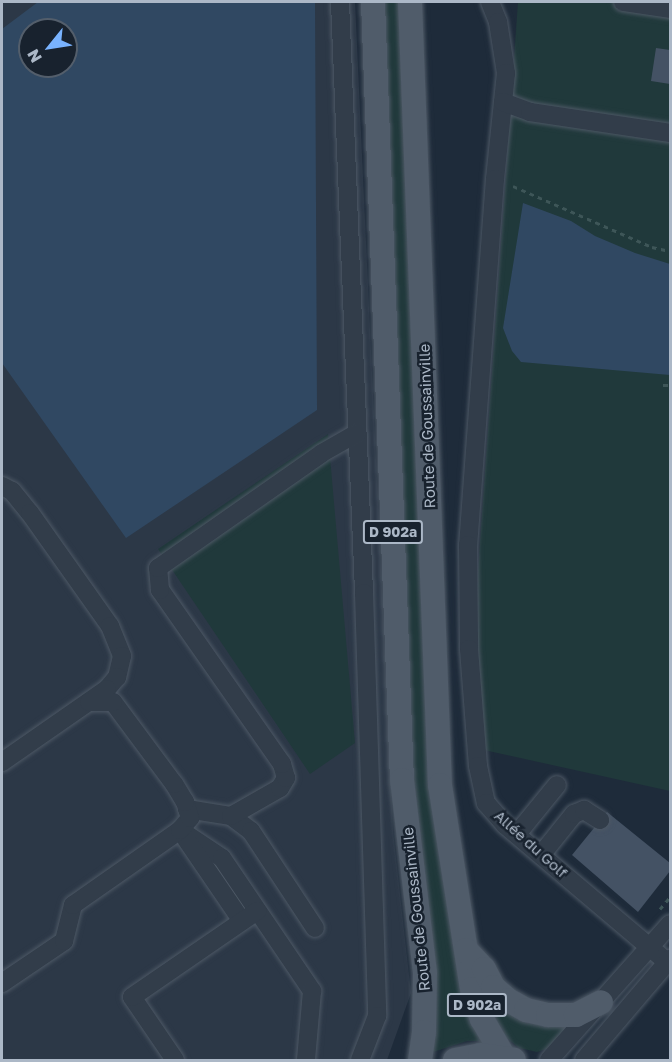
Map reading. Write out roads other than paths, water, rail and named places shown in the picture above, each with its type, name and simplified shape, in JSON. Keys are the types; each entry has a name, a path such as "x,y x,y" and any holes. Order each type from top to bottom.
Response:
{"main road":[{"name":"Route de Goussainville","path":"373,2 402,780 425,973 424,1032 420,1060"},
{"name":"Route de Goussainville","path":"410,2 440,785 472,989 482,1019 510,1059"},
{"path":"465,949 484,969 493,987 508,1000 526,1010 548,1015 576,1015 601,1002"},
{"path":"455,1060 480,1055 510,1059"}],"street":[{"path":"340,2 377,1016 360,1060"},
{"name":"Allée du Golf","path":"490,2 498,22 506,73 495,179 468,545 469,649 478,766 486,803 541,855 669,961"},
{"path":"623,2 670,9"},
{"path":"503,102 531,112 670,133"},
{"path":"231,816 279,788 286,778 282,764 160,590 158,568 322,453 357,433"},
{"path":"2,486 12,491 110,626 122,656 117,677 107,689 2,762"},
{"path":"2,983 64,941 73,905 180,830 190,818 174,784 113,702 89,702"},
{"path":"517,834 557,785"},
{"path":"187,809 231,816 251,831 315,928"},
{"path":"541,855 574,814 585,810 600,820"},
{"path":"180,830 222,858 250,916 312,991 306,1060"},
{"path":"174,1060 132,997 250,916"},
{"path":"549,1060 670,924"},
{"path":"584,1060 669,961"}],"water":[{"path":"38,2 315,2 317,410 126,538 2,363 2,29"},
{"path":"523,203 571,221 595,236 635,253 670,264 670,375 521,362 512,351 503,328"}]}
